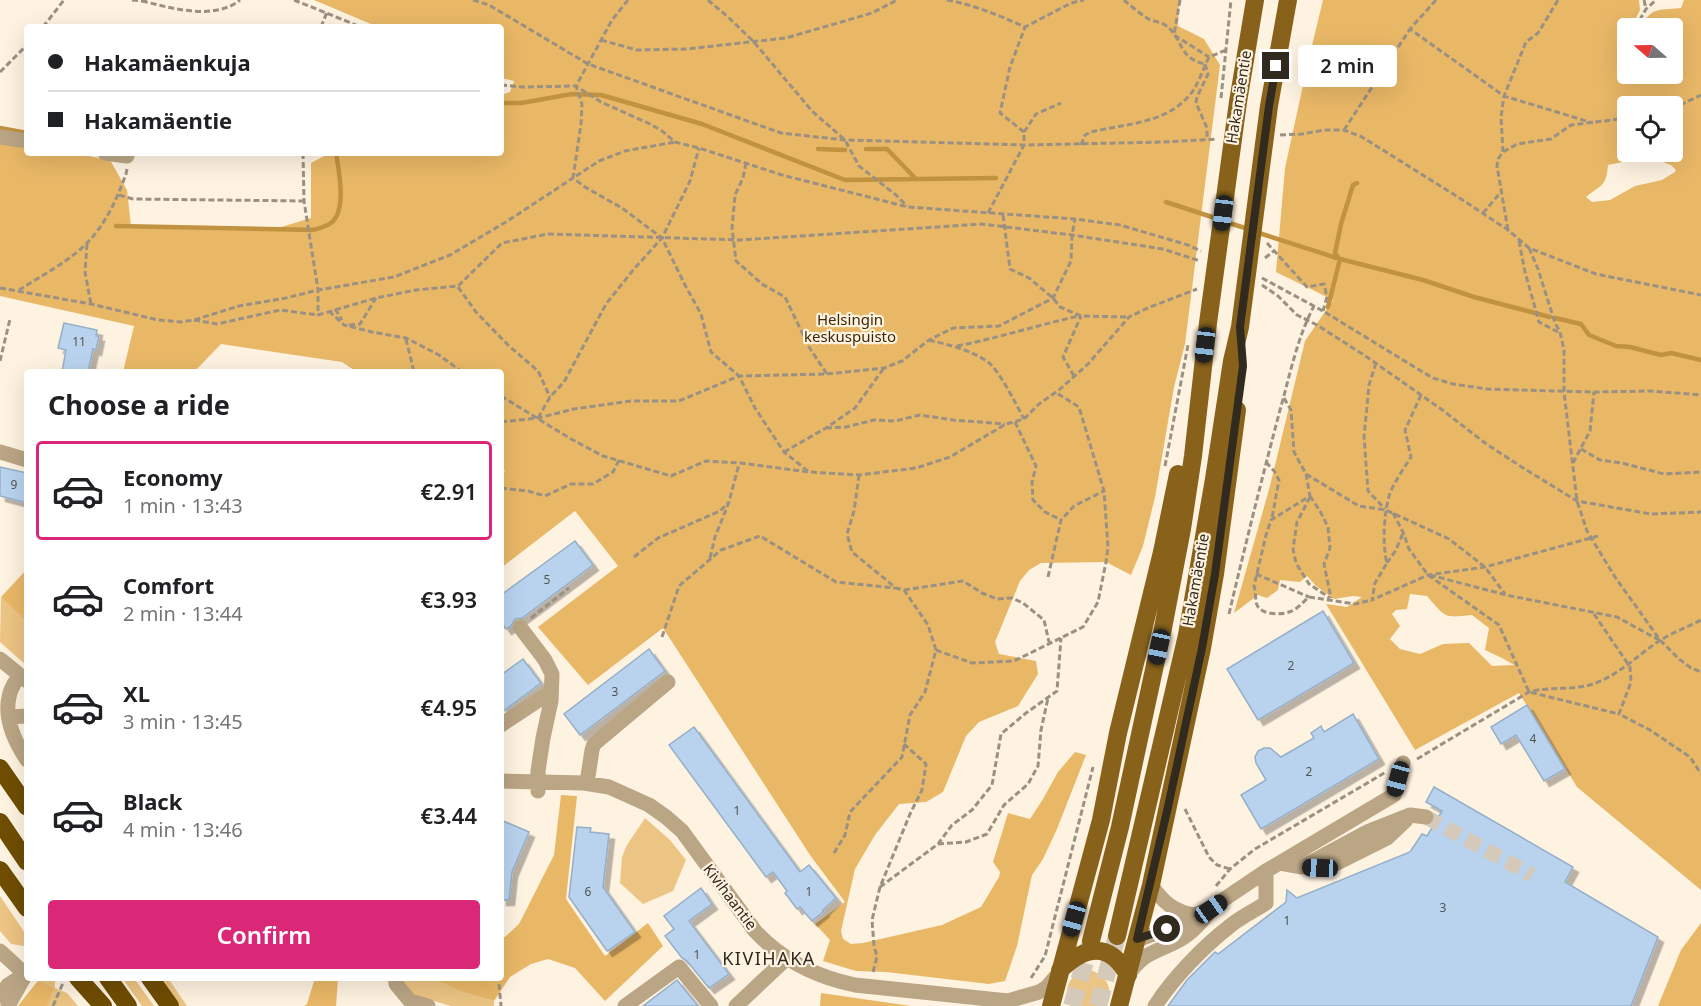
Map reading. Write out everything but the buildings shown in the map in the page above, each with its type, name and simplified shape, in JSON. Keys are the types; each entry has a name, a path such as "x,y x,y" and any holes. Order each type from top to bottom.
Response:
{"highway":[{"path":"0,768 24,803"},
{"path":"0,822 24,858"},
{"path":"0,870 24,904"},
{"path":"72,981 103,1006"},
{"path":"110,981 128,1006"},
{"path":"152,981 170,1006"}],"main road":[{"name":"Hakamäentie","path":"1094,945 1163,628 1182,529 1208,323 1229,100 1255,0"},
{"name":"Hakamäentie","path":"1117,936 1187,635 1232,361 1240,327 1269,106 1288,0"},
{"name":"Hakamäentie","path":"1119,1006 1151,885 1202,648 1215,574 1243,366 1240,327"},
{"name":"Hakamäentie","path":"1051,1006 1101,820 1118,733 1162,552 1181,455 1198,409"},
{"path":"1060,970 1094,945 1137,939"},
{"path":"1094,945 1116,958 1128,975"}],"street":[{"path":"0,137 24,141"},
{"path":"0,452 24,459"},
{"path":"1182,529 1204,533"},
{"path":"520,627 545,660 552,674 538,786"},
{"path":"0,659 23,678 9,697 9,717 16,744 24,756"},
{"path":"587,783 594,744 668,682"},
{"path":"504,723 551,692"},
{"path":"9,717 24,716"},
{"path":"1137,939 1167,929 1211,909 1266,871 1394,795 1402,763"},
{"name":"Kivihaantie","path":"504,780 538,786 587,783 609,787 631,795 648,805 682,831 755,931 787,958 810,972 855,985 1012,1004 1047,987 1060,970"},
{"path":"1394,795 1410,816"},
{"path":"1280,863 1302,867 1367,832 1410,816 1426,817"},
{"path":"1155,1006 1166,989 1207,946 1231,925 1266,903 1266,871"},
{"path":"1151,885 1172,909 1195,915"},
{"path":"1128,975 1136,963 1145,956 1188,934 1211,909"},
{"path":"0,951 24,971"},
{"path":"736,1006 787,958"},
{"path":"625,1006 679,967 711,1006"},
{"path":"3,986 24,974"},
{"path":"8,1006 24,977"},
{"path":"396,984 410,1001 428,1006"}],"path":[{"path":"45,24 64,0"},
{"path":"132,0 191,12 216,10 240,0"},
{"path":"294,0 354,24"},
{"path":"473,0 489,5 588,64 781,133 844,140 1024,145 1081,145 1227,138"},
{"path":"573,178 582,104 576,86 612,20 628,0"},
{"path":"708,0 753,41 812,111 844,140 859,166 908,207"},
{"path":"601,40 637,50 687,49 786,38 872,13 897,0"},
{"path":"947,0 977,7 1025,27"},
{"path":"1024,132 1000,113 1010,67 1025,27 1071,3 1084,0"},
{"path":"1124,0 1148,20 1164,24 1187,56 1195,62 1205,64"},
{"path":"1174,35 1180,0"},
{"path":"1229,100 1226,50 1231,0"},
{"path":"1344,130 1410,29 1436,0"},
{"path":"1503,152 1501,117 1504,96 1526,42 1538,33 1558,0"},
{"path":"1644,0 1646,9"},
{"path":"1641,18 1646,9 1656,0"},
{"path":"322,24 327,12"},
{"path":"1410,29 1504,96 1593,123"},
{"path":"1174,35 1209,57"},
{"path":"0,72 24,48"},
{"path":"1081,145 1085,135 1091,132 1139,122 1169,112 1188,98 1209,57 1226,50"},
{"path":"1205,64 1208,74 1197,97 1197,103 1207,128 1207,139"},
{"path":"504,85 576,86 601,102 650,123 675,142"},
{"path":"1683,104 1701,95"},
{"path":"988,213 1024,145 1024,132 1036,114 1061,103"},
{"path":"1508,230 1497,166 1498,159 1503,152 1517,144 1551,139 1572,125 1617,120"},
{"path":"1278,135 1344,130 1362,137 1483,213 1529,248 1596,274 1701,295"},
{"path":"0,288 91,304 159,320 181,322 239,306 394,277 450,255 506,222 599,161 625,151 675,142 782,175 908,207 1075,219 1120,225 1188,245"},
{"path":"538,418 550,397 564,382 606,304 662,238 690,181 699,148"},
{"path":"17,291 87,244 99,229 119,195 126,174 127,156"},
{"path":"303,156 304,201 318,290 318,315"},
{"path":"747,163 735,195 732,228 736,261 762,284 785,297 809,346 827,374"},
{"path":"573,178 622,208 662,238 701,314 711,352 739,376 755,408 784,452 809,472"},
{"path":"1483,213 1501,192"},
{"path":"119,195 133,199 304,201"},
{"path":"1003,215 1010,269 1029,278 1060,307 1080,316"},
{"path":"504,422 538,418 574,409 631,401 679,401 739,376 827,374 884,368 902,361 929,340 953,328 999,326 1053,298 1071,261 1075,219"},
{"path":"194,320 217,324 280,310 318,315 376,298 416,290 458,286 502,243 548,234 733,240 982,224 1163,249 1192,258"},
{"path":"1262,238 1307,287 1324,284 1327,297 1323,311"},
{"path":"1519,239 1525,272 1539,322 1560,332"},
{"path":"87,244 85,272 91,304"},
{"path":"1529,248 1560,332 1564,392 1577,501 1587,531 1615,577 1660,640 1679,659 1701,672"},
{"path":"1259,276 1323,311 1403,362 1443,382 1487,389 1564,392 1651,391 1701,395"},
{"path":"1257,281 1278,296 1297,315 1317,325 1376,363 1494,449 1577,501 1651,514 1701,512"},
{"path":"458,286 476,312 508,345 538,371 550,397"},
{"path":"344,325 360,324 376,298"},
{"path":"826,428 846,427 874,420 895,421 920,415 1006,424 1024,419 1088,364 1129,317 1150,306"},
{"path":"1229,614 1266,462 1306,321 1314,306"},
{"path":"335,309 344,325"},
{"path":"329,311 344,325 406,338 439,355 458,369"},
{"path":"1074,376 1063,357 1080,316"},
{"path":"956,347 1080,316 1129,317"},
{"path":"0,361 10,319"},
{"path":"406,338 413,369"},
{"path":"929,340 956,347 989,363 1008,390 1024,419"},
{"path":"1376,363 1369,385 1364,436 1368,491 1386,510"},
{"path":"784,452 855,408 884,368"},
{"path":"936,650 972,663 1014,661 1083,627 1098,602 1108,547 1104,491 1079,407 1055,392"},
{"path":"1573,464 1590,431 1594,392"},
{"path":"1387,563 1384,550 1386,510 1390,492 1411,457 1405,430 1422,395"},
{"path":"504,398 603,456 671,476 706,461 859,475 916,468 950,457 1006,424"},
{"path":"1284,398 1291,410 1294,452 1306,474 1310,496 1328,527 1330,548 1324,564 1331,600"},
{"path":"1015,422 1036,466 1032,482 1033,500 1045,512 1061,520"},
{"path":"1581,449 1600,460 1664,474 1701,471"},
{"path":"504,488 545,496 571,484 593,484 613,472 619,460"},
{"path":"1266,462 1279,480 1256,574 1254,586 1257,605 1265,612 1277,614 1290,612 1309,597"},
{"path":"710,560 715,537 729,502 740,463"},
{"path":"1306,474 1359,506 1386,510 1449,538 1485,567 1506,595"},
{"path":"859,475 854,511 847,534 852,552 896,588"},
{"path":"1048,577 1061,520 1074,506 1104,491"},
{"path":"1271,520 1310,496"},
{"path":"1310,496 1297,522 1293,549 1296,563 1310,584 1331,600"},
{"path":"634,557 658,538 720,511 729,502"},
{"path":"1393,513 1409,549 1428,575 1499,625 1529,692"},
{"path":"1372,600 1375,583 1396,550 1403,532"},
{"path":"662,637 679,586 721,550 760,536 836,582 904,590 963,581 996,599 1012,598 1023,603 1044,620 1049,642"},
{"path":"1256,574 1309,597 1355,604 1372,600 1428,575 1485,567 1598,536"},
{"path":"1428,575 1506,595 1617,617 1660,640"},
{"path":"520,627 569,588"},
{"path":"834,853 845,835 850,812 902,757 910,715 925,692 936,650 928,626 904,590"},
{"path":"1593,612 1629,664 1631,682 1619,714"},
{"path":"1214,888 1230,869 1255,849 1387,771 1402,763 1418,759 1529,692 1572,689 1593,684 1629,664 1660,640 1701,620"},
{"path":"880,887 938,844 952,825 972,810 992,785 1001,734 1057,691 1061,638"},
{"path":"1529,692 1619,714 1650,730 1690,757 1701,774"},
{"path":"938,844 966,842 987,834 1004,805 1028,784 1038,766 1041,730 1049,697"},
{"path":"872,976 877,957 872,920 880,887 922,790 926,764 904,744"},
{"path":"1185,809 1209,857 1217,865 1230,869"},
{"path":"53,1006 70,981"},
{"path":"499,984 501,1006"}],"shaded area":[{"path":"1,597 24,620 24,663 0,642"},
{"path":"645,818 670,840 686,860 673,891 643,904 620,883 622,857"},
{"path":"0,896 24,932 24,946 11,944 0,931"},
{"path":"1089,970 1100,975 1108,984 1109,994 1105,1006 1071,1006 1067,994 1069,983 1072,978"},
{"path":"38,981 55,981 55,988 67,993 78,1006 18,1006"},
{"path":"124,981 136,981 154,1006 142,1006"},
{"path":"161,981 170,981 187,1006 179,1006"},
{"path":"387,981 439,981 462,992 494,1001 494,1006 451,1006 390,985"}],"green space":[{"name":"Helsingin keskuspuisto","path":"314,0 1179,0 1178,26 1204,39 1220,65 1185,344 1174,387 1155,497 1143,546 1131,575 1106,562 1041,563 1029,570 1020,581 995,642 999,654 1036,661 1038,674 1018,706 979,722 966,736 943,792 926,802 899,804 875,835 855,869 841,931 843,939 851,944 863,943 942,925 981,907 999,877 1000,872 993,862 1008,813 1030,819 1058,772 1075,752 1086,755 1057,829 1043,859 1032,875 1017,946 1005,981 989,984 886,972 856,971 823,961 830,940 815,924 845,902 810,855 663,628 588,685 538,627 618,566 575,511 504,566 504,369 352,369 342,362 221,344 197,369 124,369 134,326 0,296 0,139 24,143 24,156 88,156 110,160 127,190 131,226 278,228 311,218 311,163 324,156 504,156 504,94 510,92 514,81 504,79 504,24 371,24"},
{"path":"1323,0 1639,0 1640,10 1636,18 1617,18 1617,84 1683,84 1683,18 1646,18 1656,11 1681,8 1684,0 1701,0 1701,890 1577,787 1519,693 1415,750 1326,604 1347,607 1362,597 1334,599 1307,576 1300,582 1280,580 1278,590 1267,598 1258,595 1234,613 1270,486 1305,341 1333,300 1276,272 1285,168","holes":["1410,594 1427,596 1446,615 1472,615 1489,628 1485,650 1514,665 1492,666 1469,643 1443,644 1420,654 1400,649 1390,639 1400,626 1392,614 1396,610 1407,609"]},
{"path":"24,572 24,620 1,597"},
{"path":"561,795 577,796 566,899 605,956 648,923 663,946 605,1001 575,968 548,959 531,964 510,977 494,1001 462,992 438,981 504,981 504,937 519,924 554,855"},
{"path":"1701,923 1701,1006 1658,1006 1681,950"},
{"path":"38,981 54,988 47,1006 18,1006"},
{"path":"314,981 338,981 336,1006 304,1006 307,1004"},
{"path":"821,993 911,1006 820,1006"}],"waterway":[{"path":"504,103 521,103 572,94 601,95 702,124 845,180 996,178"},
{"path":"0,128 24,132"},
{"path":"818,149 845,150"},
{"path":"866,149 887,149 915,178"},
{"path":"116,226 313,230 331,223 339,210 341,190 337,156"},
{"path":"1338,257 1335,253 1341,224 1353,185 1357,183"},
{"path":"1166,202 1218,219"},
{"path":"1226,222 1245,228"},
{"path":"1259,233 1340,259"},
{"path":"1328,307 1340,259 1423,280 1474,297 1550,317"},
{"path":"1555,318 1581,324 1589,335 1616,346 1661,355 1671,353 1701,360"}],"tunnel":[{"path":"1426,817 1532,875"},
{"path":"1098,1006 1117,936"},
{"path":"1072,1006 1091,941"}],"district":[{"name":"KIVIHAKA","path":"769,959"}],"route":[{"path":"1167,929 1137,939 1151,885 1202,648 1215,574 1243,366 1240,327 1276,66"}]}
